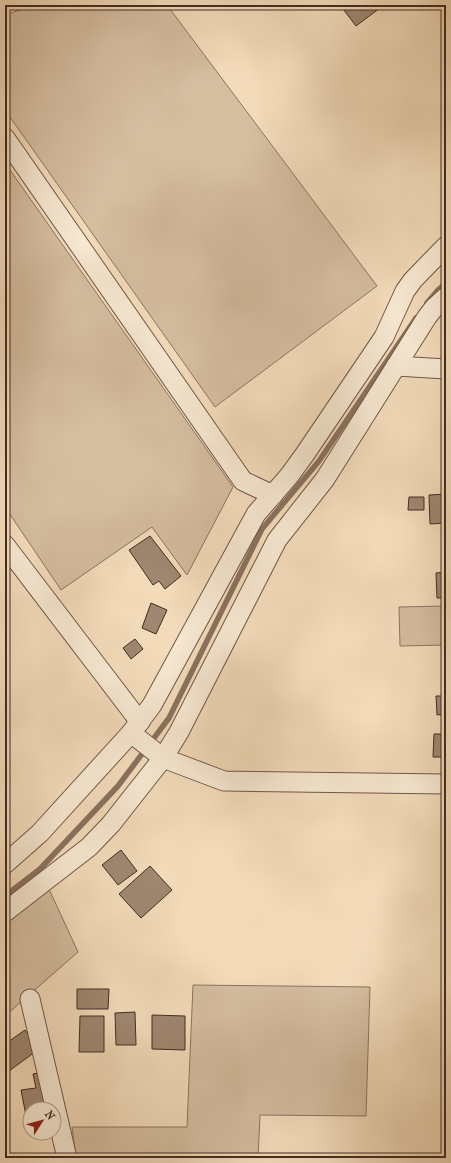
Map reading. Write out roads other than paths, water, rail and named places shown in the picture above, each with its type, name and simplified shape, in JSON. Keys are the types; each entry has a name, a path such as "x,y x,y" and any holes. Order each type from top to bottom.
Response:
{"street":[{"path":"5,138 243,481 273,495"},
{"path":"5,864 40,833 136,727 152,705 256,514 306,454 384,337 405,291 413,280 446,246"},
{"path":"5,912 89,848 111,824 163,758 179,732 277,540 325,479 427,317 446,297"},
{"path":"396,366 446,369"},
{"path":"5,545 136,727 163,758 224,781 446,784"},
{"path":"30,1000 67,1158"}],"waterway":[{"path":"427,303 446,283"},
{"path":"5,896 40,869 118,786 169,718 262,529 319,461 416,318"}]}
